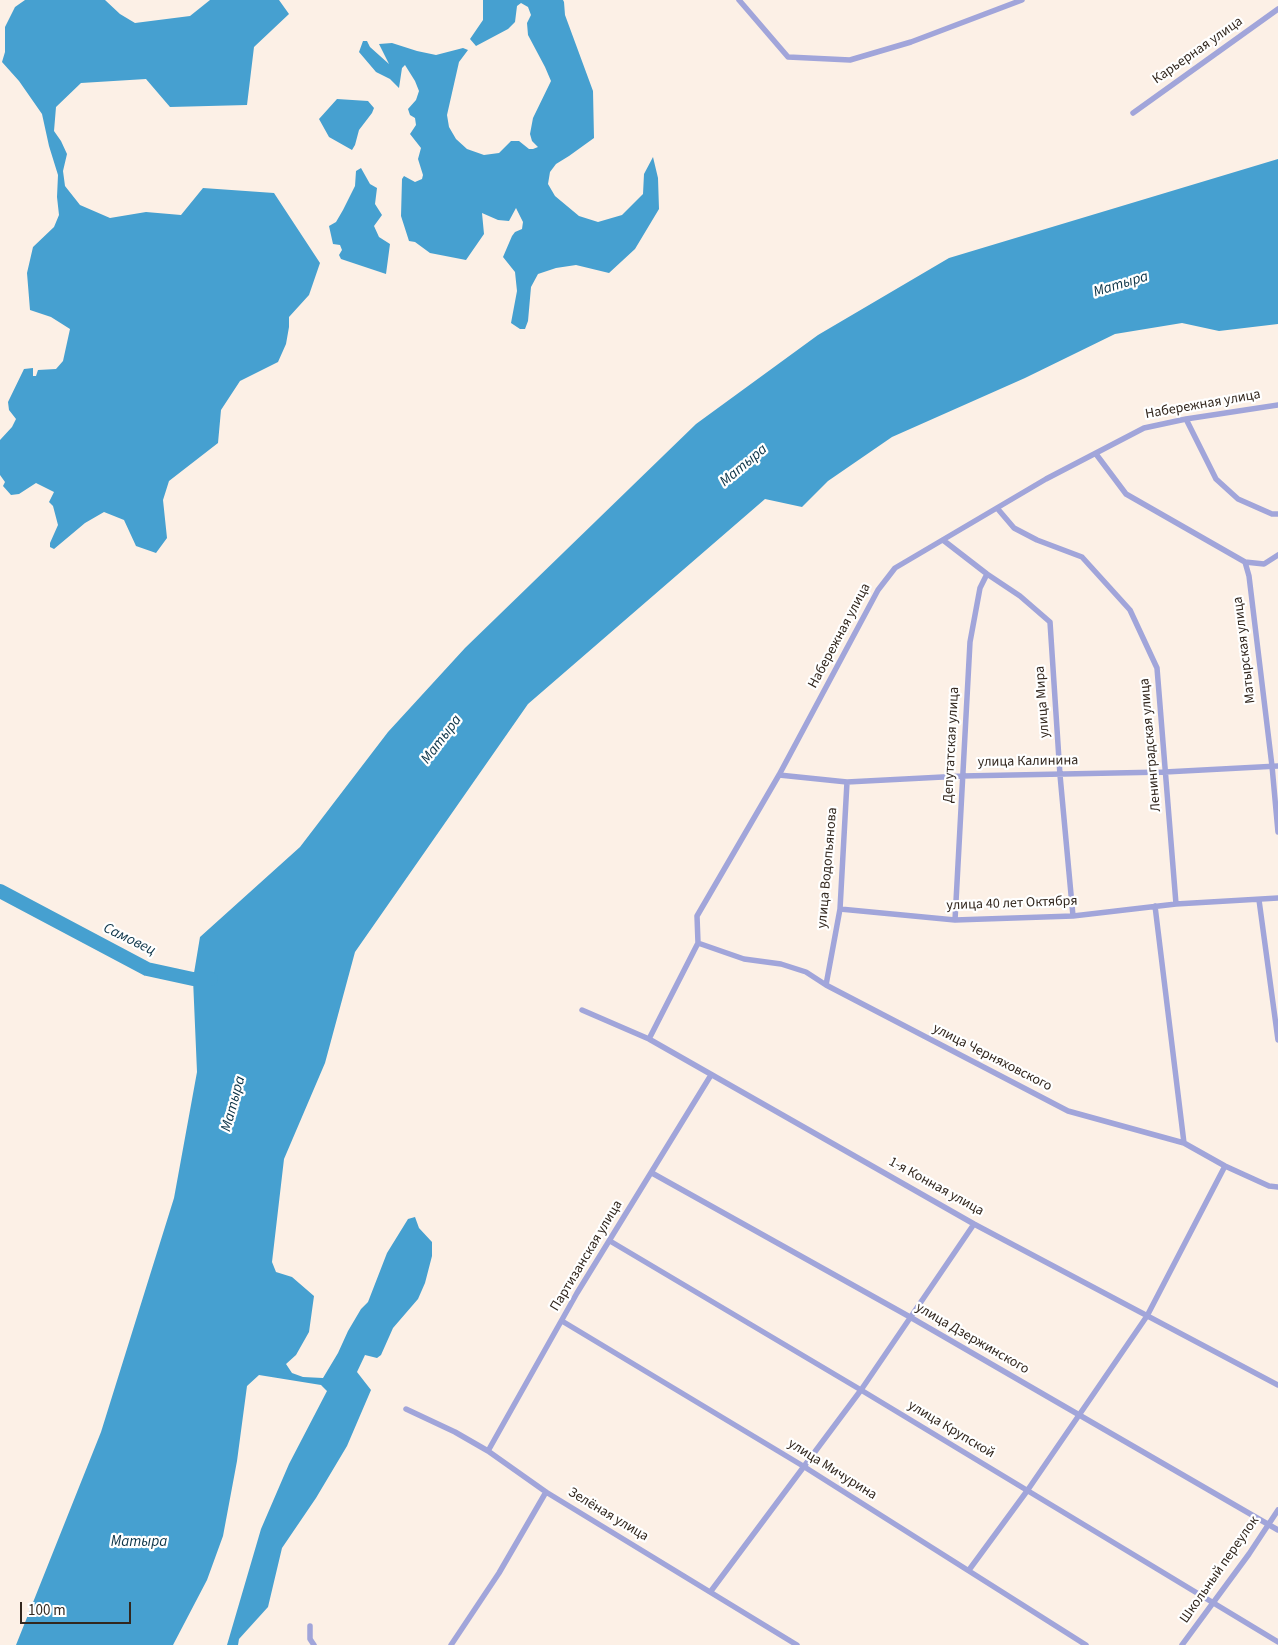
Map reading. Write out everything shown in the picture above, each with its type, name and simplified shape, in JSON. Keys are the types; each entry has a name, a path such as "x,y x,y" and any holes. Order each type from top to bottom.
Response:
{"street":[{"path":"740,0 788,57 850,60 911,42 1022,0"},
{"name":"Карьерная улица","path":"1133,113 1278,9"},
{"name":"Набережная улица","path":"649,1039 698,943 697,916 780,775 878,590 896,568 1046,479 1144,428 1186,418 1278,405"},
{"path":"1186,418 1216,479 1238,499 1272,514 1278,514"},
{"path":"1096,454 1126,494 1245,562 1264,564 1278,555"},
{"name":"Ленинградская улица","path":"998,508 1014,528 1037,540 1082,557 1130,610 1157,668 1176,904"},
{"name":"улица Мира","path":"943,540 987,574 1020,596 1050,622 1060,774 1073,916"},
{"name":"Матырская улица","path":"1245,562 1249,576 1275,766 1278,832"},
{"name":"Депутатская улица","path":"955,920 970,642 980,588 987,574"},
{"name":"улица Калинина","path":"780,775 847,782 962,776 1166,772 1275,766"},
{"name":"улица Водопьянова","path":"826,985 840,909 847,782"},
{"name":"улица 40 лет Октября","path":"840,909 955,920 1073,916 1176,904 1278,898"},
{"path":"1259,900 1278,1040"},
{"path":"1156,906 1184,1143"},
{"name":"улица Черняховского","path":"698,943 744,959 781,964 806,972 826,985 1068,1111 1184,1143 1225,1166 1269,1186 1278,1187"},
{"name":"1-я Конная улица","path":"582,1010 649,1039 974,1224 1278,1385"},
{"name":"Партизанская улица","path":"488,1452 577,1293 711,1074"},
{"path":"969,1570 1027,1491 1147,1316 1225,1166"},
{"name":"улица Дзержинского","path":"652,1173 910,1317 1278,1530"},
{"path":"711,1591 861,1390 974,1224"},
{"name":"улица Крупской","path":"610,1241 1278,1642"},
{"name":"улица Мичурина","path":"562,1321 803,1466 1086,1645"},
{"name":"Зелёная улица","path":"406,1409 455,1432 546,1492 797,1645"},
{"path":"451,1645 499,1573 546,1492"},
{"name":"Школьный переулок","path":"1182,1645 1278,1510"},
{"path":"310,1626 310,1639 314,1645"}],"water":[{"path":"25,0 105,0 120,14 135,23 190,16 210,0 279,0 289,14 254,47 247,105 170,107 146,79 81,83 56,107 54,131 67,154 63,171 65,186 80,205 110,218 146,212 181,215 203,188 274,193 320,263 309,295 289,317 286,344 278,362 240,381 221,410 218,443 169,481 163,500 167,538 156,553 136,546 124,520 104,512 85,523 54,549 50,547 58,525 53,506 49,502 54,492 36,483 19,494 11,495 3,486 5,482 0,475 0,440 12,427 16,419 9,410 8,402 24,369 33,368 33,376 36,376 38,370 56,369 63,361 70,329 51,317 30,310 27,273 33,247 54,227 59,215 57,197 58,175 42,114 19,81 2,62 5,52 5,27 15,7"},
{"path":"483,0 563,0 564,2 565,15 593,91 594,138 556,164 550,172 548,184 555,196 579,216 598,222 622,215 643,194 644,174 653,157 658,178 659,209 635,249 609,273 576,265 556,268 538,274 531,287 528,321 525,329 520,329 511,323 517,291 515,272 503,257 512,236 515,232 522,229 523,222 516,208 509,221 498,220 482,213 484,234 466,260 430,253 415,242 409,241 401,216 402,179 404,176 415,182 422,179 423,175 418,159 421,148 410,134 416,125 415,118 410,115 408,109 416,100 419,91 405,65 402,68 399,88 390,79 376,72 359,52 363,41 367,41 370,47 389,64 379,44 392,43 436,55 463,48 468,50 459,62 447,115 449,127 456,139 467,149 484,155 499,153 511,141 519,141 529,149 538,147 532,141 530,134 533,118 551,81 528,35 527,23 531,15 528,7 521,3 517,6 515,22 508,29 476,46 470,39 483,20"},
{"path":"337,99 368,101 374,108 359,130 352,150 329,137 319,119"},
{"name":"Матыра","path":"1278,159 1278,324 1219,331 1182,323 1115,334 1025,378 892,437 828,481 802,507 765,499 528,704 355,952 325,1063 284,1159 272,1262 276,1272 292,1277 314,1296 309,1332 296,1355 286,1364 292,1373 303,1377 323,1378 361,1309 368,1302 387,1253 408,1219 415,1217 419,1228 432,1242 432,1256 425,1283 418,1299 393,1328 381,1355 377,1358 365,1355 357,1372 371,1390 347,1446 316,1498 282,1548 268,1607 239,1639 238,1645 227,1645 261,1529 289,1464 327,1391 321,1385 259,1375 247,1386 237,1461 223,1536 207,1580 173,1645 16,1645 101,1432 174,1198 197,1072 193,979 200,937 300,847 388,732 465,648 696,424 818,335 949,258"},
{"path":"361,168 370,184 377,188 375,204 382,215 374,226 379,237 390,244 386,274 341,259 339,255 342,250 340,245 333,244 329,226 336,222 343,210 355,186 356,171"}],"waterway":[{"name":"Самовец","path":"0,891 147,969 193,979 211,979"}]}
